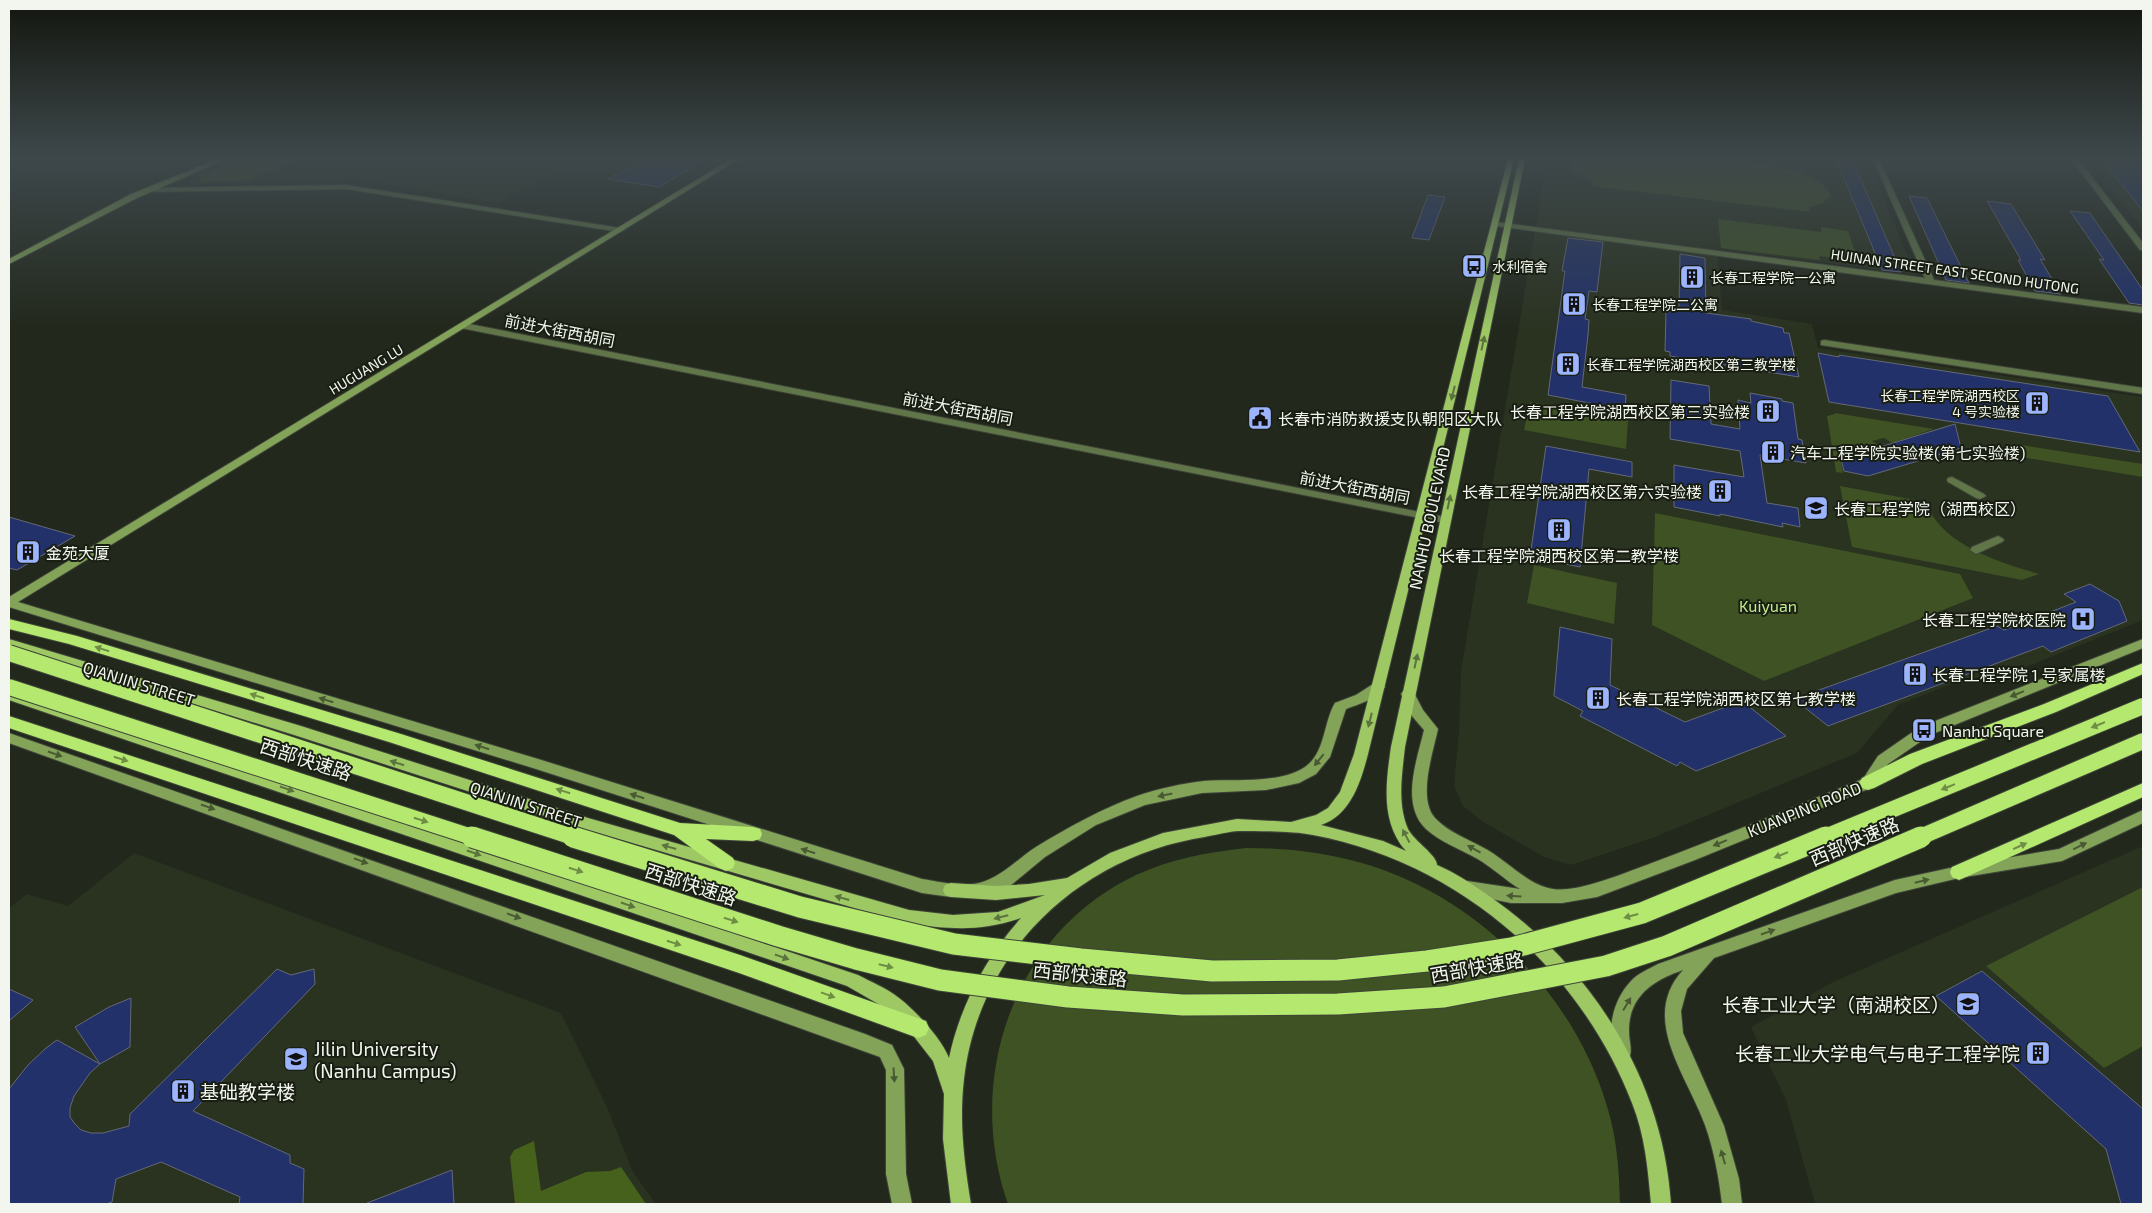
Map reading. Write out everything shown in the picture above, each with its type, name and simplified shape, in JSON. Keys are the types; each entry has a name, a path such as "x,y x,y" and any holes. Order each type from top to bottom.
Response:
{"highway":[{"path":"9,624 72,640 395,738 680,830 753,834"},
{"name":"西部快速路","path":"9,653 654,863 800,907 954,944 1081,959 1212,971 1338,970 1427,961 1512,948 1642,913 2143,706"},
{"path":"1868,783 1916,759 2050,708 2143,668"},
{"name":"西部快速路","path":"9,687 778,936 856,959 940,980 1068,997 1183,1006 1338,1004 1444,998 1606,966 1667,946 2143,741"},
{"path":"9,722 800,985 918,1028"},
{"path":"1959,872 2143,790"},
{"path":"680,830 726,863"}],"main road":[{"path":"9,262 97,216"},
{"name":"HUGUANG LU","path":"9,602 644,216"},
{"name":"NANHU BOULEVARD","path":"1291,827 1322,818 1340,806 1352,781 1364,744 1498,216"},
{"name":"NANHU BOULEVARD","path":"1439,872 1407,842 1395,814 1393,792 1398,747 1408,694 1510,216"},
{"path":"9,602 538,764 753,834 922,886 996,893 1029,891 1070,883"},
{"name":"QIANJIN STREET","path":"9,643 296,730 588,824 909,917 953,922 998,919 1047,902"},
{"name":"KUANPING ROAD","path":"1467,888 1511,896 1562,896 1597,890 1689,856 1868,783 1883,760 1925,731 2143,643"},
{"path":"951,890 977,890 1004,881 1039,853 1091,821 1142,800 1202,787 1266,784 1294,779 1311,770 1325,753 1340,706 1361,698 1378,688"},
{"path":"1408,694 1417,713 1431,729 1418,798 1423,814 1430,823 1488,857 1526,885 1540,892 1562,896"},
{"path":"9,695 852,980 892,1003 918,1028 940,1058 952,1093"},
{"path":"9,738 237,817 886,1051 895,1069 896,1174 902,1204"},
{"path":"1627,1067 1619,1035 1620,1014 1638,986 1664,969 1895,887 1959,872 2062,855 2143,816"},
{"path":"961,1204 954,1166 951,1129 952,1093 959,1052 977,998 991,970 1008,945 1047,902 1070,883 1120,854 1174,836 1232,826 1291,827 1321,831 1366,842 1410,858 1439,872 1467,888 1521,928 1564,970 1591,1005 1627,1067 1641,1101 1652,1137 1659,1173 1661,1204"},
{"path":"1709,952 1680,985 1672,1011 1673,1025 1674,1033 1715,1126 1729,1179 1732,1204"}],"street":[{"path":"531,216 620,230"},
{"path":"1901,216 1930,282"},
{"path":"2118,216 2143,248"},
{"name":"HUINAN STREET EAST SECOND HUTONG","path":"1496,224 1908,277 1930,282 2143,310"},
{"name":"前进大街西胡同","path":"464,326 1446,520"},
{"path":"1824,343 2143,391"},
{"path":"1952,480 1980,496"},
{"path":"1976,550 1998,540"}],"shaded area":[{"name":"长春工程学院（湖西校区）","path":"1537,216 1891,216 1915,274 1717,249 1722,310 1812,324 1818,348 2143,397 2143,620 1983,684 1954,683 1898,705 1857,753 1655,837 1571,865 1544,857 1483,822 1463,806 1454,786 1459,731 1461,671"},
{"path":"2132,216 2143,216 2143,229"},
{"name":"长春工业大学（南湖校区）","path":"2143,846 2143,1204 1815,1204 1786,1100 1751,1027 1833,982"},
{"name":"Jilin University (Nanhu Campus)","path":"134,853 561,1013 606,1105 633,1172 656,1204 9,1204 9,908 27,894 68,906"}],"green space":[{"path":"1718,219 1821,232 1821,227 1848,231 1858,261 1819,256 1820,260 1721,248"},
{"path":"1530,402 1628,420 1626,449 1524,430"},
{"path":"1835,414 1934,429 1892,443 1884,438 1872,441 1880,446 1840,458 1843,473 1836,472 1827,416"},
{"path":"2015,444 2143,464 2143,477 2027,458 2018,450"},
{"path":"1840,486 1926,502 1935,519 1955,539 1982,554 2039,574 2022,580 1852,547"},
{"name":"Kuiyuan","path":"1655,513 1960,574 1973,598 1764,681 1652,625"},
{"path":"1534,565 1617,583 1614,624 1527,603"},
{"path":"1246,848 1319,853 1362,863 1403,878 1443,898 1479,923 1513,953 1543,986 1569,1023 1590,1062 1606,1103 1613,1128 1620,1204 1008,1204 996,1156 992,1108 997,1060 1009,1014 1030,972 1058,933 1093,901 1136,875 1149,869 1190,857"},
{"path":"2143,887 2143,1046 2104,1068 1986,966"},
{"path":"534,1141 541,1191 586,1172 610,1171 621,1167 646,1204 515,1204 510,1157 514,1150"}],"building":[{"path":"1420,216 1438,216 1429,240 1412,238"},
{"path":"1859,216 1877,216 1901,272 1882,270"},
{"path":"1918,216 1936,216 1969,283 1946,280"},
{"path":"1995,216 2018,216 2045,260 2040,259 2061,294 2035,291 2018,260 2021,260"},
{"path":"2073,216 2092,216 2143,290 2143,305 2129,303 2099,259 2104,260"},
{"path":"1568,238 1603,242 1597,292 1589,291 1585,319 1589,320 1588,335 1582,387 1626,395 1625,410 1548,395 1565,271 1562,271"},
{"path":"1680,254 1705,258 1706,313 1751,319 1751,321 1783,328 1784,333 1789,333 1799,377 1670,356 1670,352 1665,351 1666,311 1670,312 1670,308 1679,309"},
{"name":"长春工程学院湖西校区 4 号实验楼","path":"1818,353 2108,396 2140,452 1829,402"},
{"path":"1671,380 1709,386 1711,424 1740,429 1738,400 1751,403 1750,393 1793,403 1798,439 1802,440 1806,463 1760,455 1767,503 1798,508 1800,527 1782,523 1783,527 1674,507 1674,465 1744,477 1740,451 1670,439"},
{"path":"1955,424 1961,448 1868,476 1844,471 1841,459"},
{"name":"长春工程学院湖西校区第二教学楼","path":"1546,446 1632,462 1632,477 1589,469 1580,567 1530,557"},
{"name":"金苑大厦","path":"9,517 75,536 17,570 9,568"},
{"name":"长春工程学院 1 号家属楼","path":"2090,584 2119,601 2127,621 2051,652 2043,646 1828,726 1794,699 1997,626 2004,630 2076,602 2064,594"},
{"name":"长春工程学院湖西校区第七教学楼","path":"1560,627 1612,639 1610,685 1685,722 1742,701 1786,736 1696,771 1680,762 1677,766 1580,716 1583,711 1554,696"},
{"name":"基础教学楼","path":"277,969 291,975 314,969 315,984 193,1111 290,1155 290,1163 304,1169 303,1204 239,1204 240,1197 161,1162 116,1179 112,1202 106,1204 9,1204 9,1089 28,1065 46,1048 57,1040 100,1064 90,1073 74,1096 70,1108 70,1117 81,1130 91,1133 103,1133 129,1126 130,1114"},
{"name":"长春工业大学电气与电子工程学院","path":"1982,971 2143,1109 2143,1204 2121,1204 2106,1149 1936,996"},
{"path":"9,989 33,1000 9,1021"},
{"path":"131,998 130,1047 100,1064 75,1027 109,1007"},
{"path":"452,1170 454,1204 367,1204 367,1203"}],"place":[{"name":"水利宿舍","path":"1474,266"},
{"name":"长春工程学院一公寓","path":"1692,277"},
{"name":"长春工程学院二公寓","path":"1574,304"},
{"name":"长春工程学院湖西校区第三教学楼","path":"1568,364"},
{"name":"长春工程学院湖西校区 4 号实验楼","path":"2037,403"},
{"name":"长春工程学院湖西校区第三实验楼","path":"1768,411"},
{"name":"长春市消防救援支队朝阳区大队","path":"1260,418"},
{"name":"汽车工程学院实验楼(第七实验楼)","path":"1773,452"},
{"name":"长春工程学院湖西校区第六实验楼","path":"1720,491"},
{"name":"长春工程学院（湖西校区）","path":"1816,508"},
{"name":"长春工程学院湖西校区第二教学楼","path":"1559,530"},
{"name":"金苑大厦","path":"28,552"},
{"name":"长春工程学院校医院","path":"2083,619"},
{"name":"长春工程学院 1 号家属楼","path":"1915,674"},
{"name":"长春工程学院湖西校区第七教学楼","path":"1598,698"},
{"name":"Nanhu Square","path":"1924,730"},
{"name":"长春工业大学（南湖校区）","path":"1968,1004"},
{"name":"长春工业大学电气与电子工程学院","path":"2038,1053"},
{"name":"Jilin University (Nanhu Campus)","path":"296,1059"},
{"name":"基础教学楼","path":"183,1091"}]}
